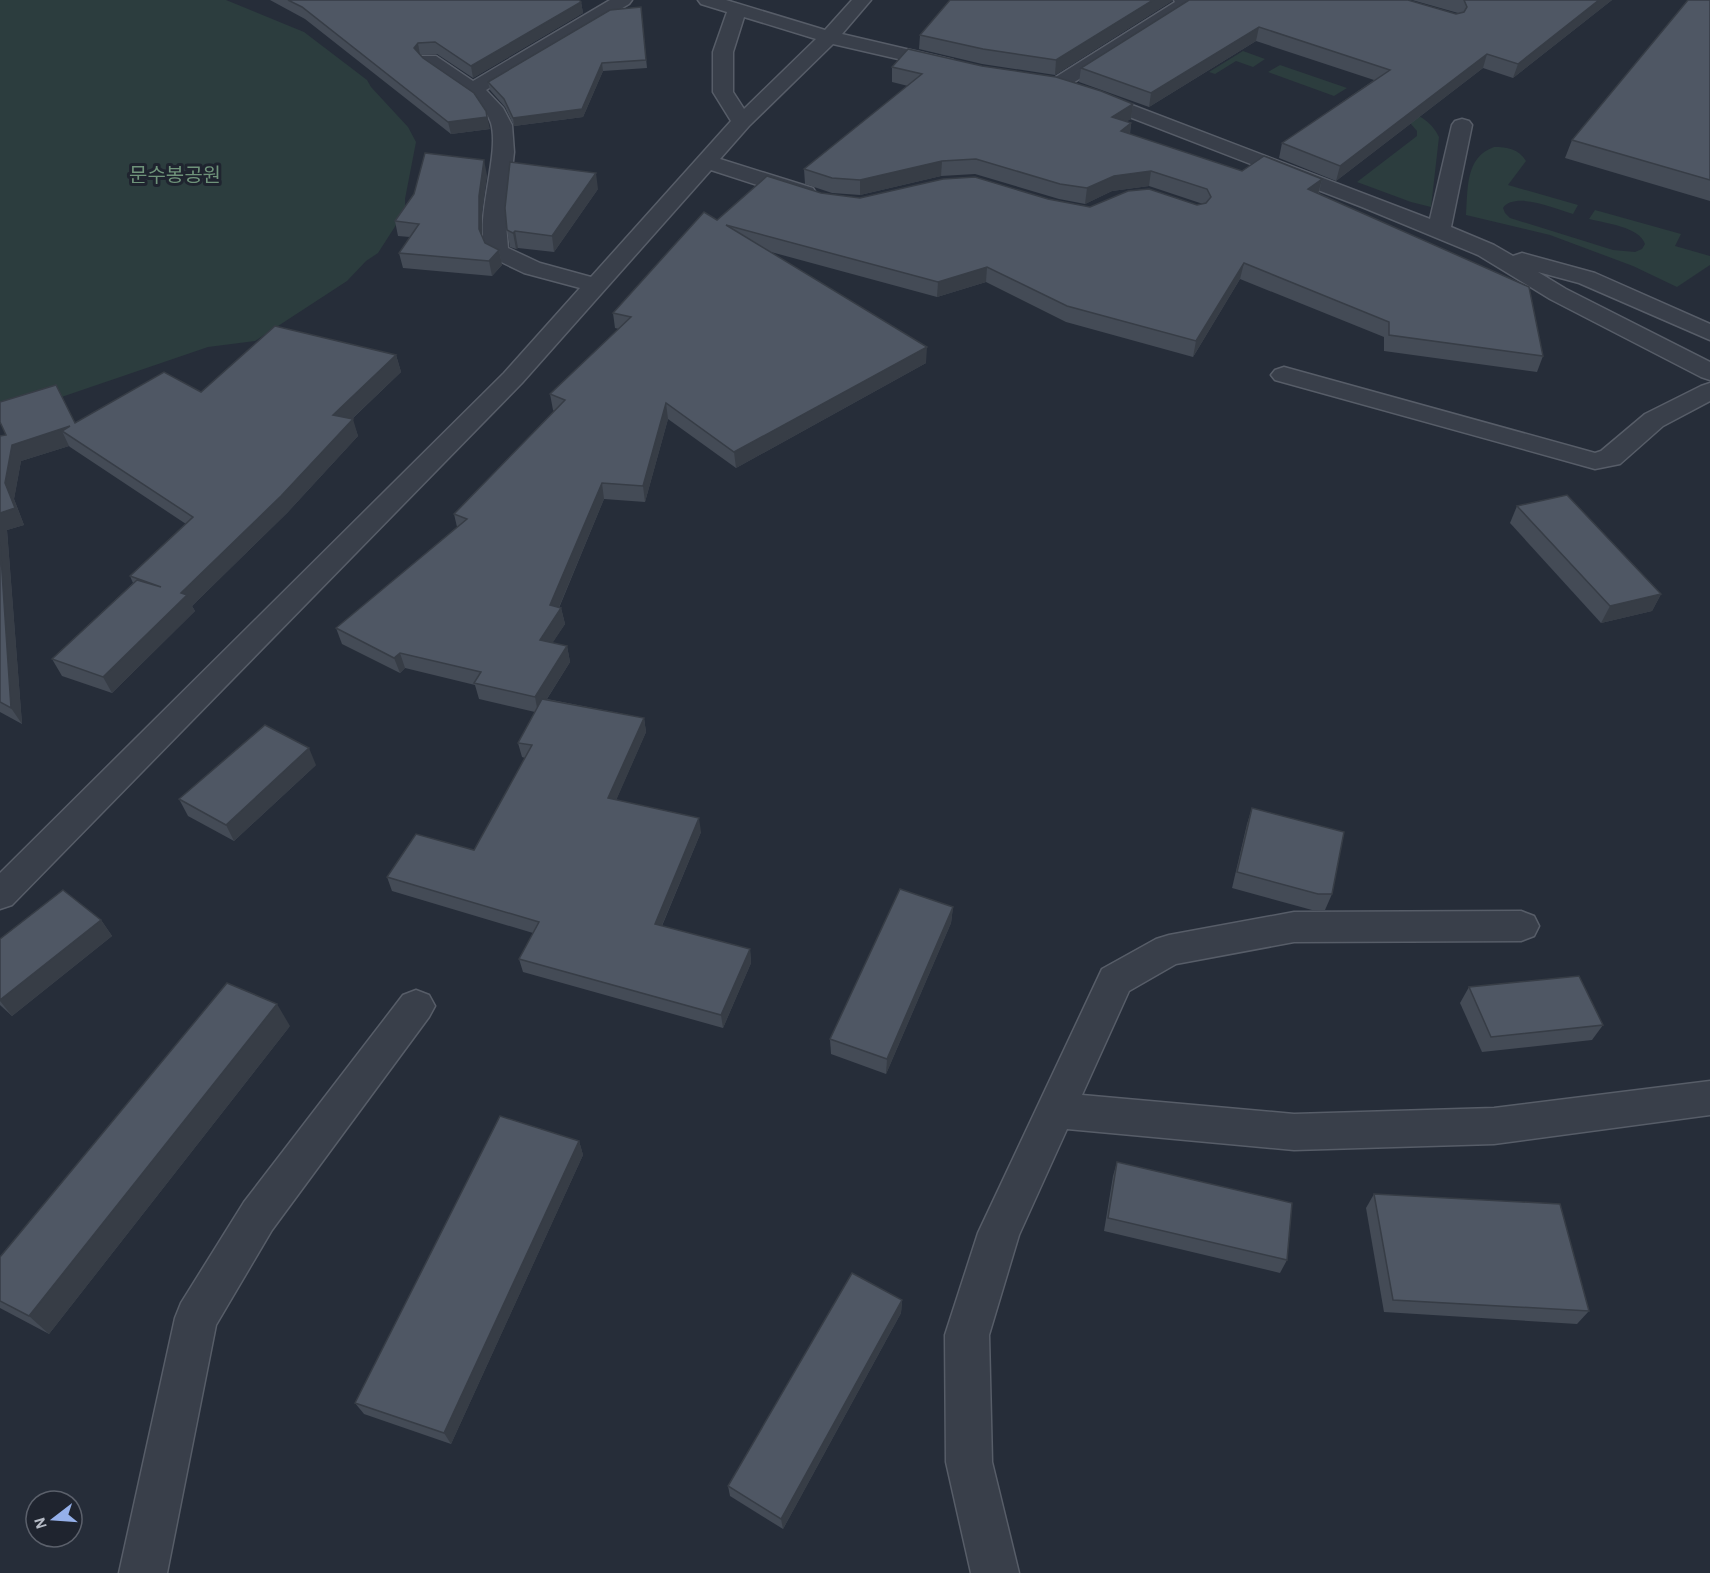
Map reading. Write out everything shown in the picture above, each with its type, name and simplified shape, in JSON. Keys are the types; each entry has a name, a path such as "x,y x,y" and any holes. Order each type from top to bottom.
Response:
{"street":[{"path":"472,90 623,0"},
{"path":"707,0 829,37 971,69"},
{"path":"0,896 513,378 742,122 829,37 862,0"},
{"path":"1058,84 1190,1"},
{"path":"736,9 723,51 723,92 742,122"},
{"path":"429,60 482,97 496,112 502,125 503,152 495,224 497,251 510,261 596,285"},
{"path":"1036,81 1058,84 1129,109 1486,250 1587,278 1710,333"},
{"path":"1439,231 1462,125"},
{"path":"707,162 830,201"},
{"path":"1486,250 1558,294 1710,372"},
{"path":"1284,375 1595,461 1610,458 1654,420 1710,391"},
{"path":"995,1573 969,1462 967,1335 999,1233 1115,980 1169,950 1294,927 1521,926"},
{"path":"143,1573 196,1318 258,1216 416,1006"},
{"path":"1055,1110 1294,1132 1494,1126 1710,1098"}],"green space":[{"name":"문수봉공원","path":"0,0 226,0 304,32 367,80 408,127 416,142 405,199 405,211 378,253 366,261 347,281 255,341 208,347 0,418"},
{"path":"1243,51 1265,59 1253,67 1236,61 1215,74 1209,72"},
{"path":"1280,65 1347,88 1334,96 1268,72"},
{"path":"1348,102 1399,109 1423,118 1432,126 1439,137 1431,207 1357,182 1417,136 1417,131 1411,124"},
{"path":"1494,147 1512,150 1526,161 1508,185 1578,205 1573,214 1547,205 1517,201 1503,208 1510,218 1613,250 1635,252 1642,249 1645,244 1636,233 1589,219 1595,210 1681,234 1675,246 1710,256 1710,265 1677,287 1633,266 1550,235 1466,215 1468,185 1473,166 1478,158"}],"building":[{"path":"288,0 579,0 581,2 471,66 435,42 418,43 414,48 423,58 474,93 486,111 487,117 448,122 302,7"},
{"path":"950,0 1153,0 1056,60 983,49 920,35"},
{"path":"1189,0 1408,0 1456,14 1464,12 1467,7 1464,0 1599,0 1518,64 1487,54 1340,166 1282,143 1390,70 1259,27 1151,93 1081,68"},
{"path":"1688,0 1710,0 1710,180 1572,140"},
{"path":"641,7 646,60 602,63 582,109 513,118 504,99 488,82 610,10"},
{"path":"908,49 982,66 1056,77 1101,91 1133,104 1112,117 1131,123 1121,131 1242,171 1264,156 1322,179 1308,189 1529,287 1543,356 1389,335 1389,322 1244,263 1196,341 1067,306 987,267 938,282 726,225 927,347 734,452 666,403 643,486 602,483 550,605 561,608 540,640 567,646 535,697 474,683 481,672 400,653 394,658 336,628 467,519 454,514 565,400 550,394 631,317 613,313 704,212 717,220 767,176 821,193 860,198 943,179 975,177 1048,199 1090,207 1128,191 1149,189 1197,205 1206,203 1211,197 1207,189 1151,171 1114,176 1087,188 1060,184 976,159 942,161 860,180 832,178 804,169 922,74 892,67"},
{"path":"425,153 484,160 479,196 479,229 485,243 499,250 489,261 399,253 419,224 395,221 414,194"},
{"path":"510,162 596,173 552,236 515,231 513,233 507,230 505,208"},
{"path":"275,326 396,355 333,415 353,419 281,496 181,593 187,595 103,677 52,659 137,580 161,587 130,576 193,517 62,431 70,426 12,445 5,483 15,508 0,513 0,436 6,435 0,422 0,402 56,385 75,423 164,372 201,392"},
{"path":"1567,495 1661,594 1610,606 1517,506"},
{"path":"0,542 11,708 0,702"},
{"path":"542,699 644,718 608,798 699,818 655,924 750,949 721,1015 519,959 539,922 387,877 416,834 474,850 532,745 518,743"},
{"path":"265,725 309,748 226,825 179,799"},
{"path":"1252,808 1344,832 1332,894 1318,894 1237,872"},
{"path":"900,889 953,907 887,1059 830,1039"},
{"path":"63,890 101,920 0,1000 0,939"},
{"path":"1579,976 1603,1025 1491,1037 1469,987"},
{"path":"227,983 277,1004 29,1316 0,1301 0,1257"},
{"path":"500,1116 579,1141 444,1433 355,1403"},
{"path":"1117,1162 1292,1203 1287,1260 1108,1218"},
{"path":"1374,1194 1560,1204 1589,1311 1393,1300"},
{"path":"852,1273 902,1300 781,1519 728,1486"}]}
